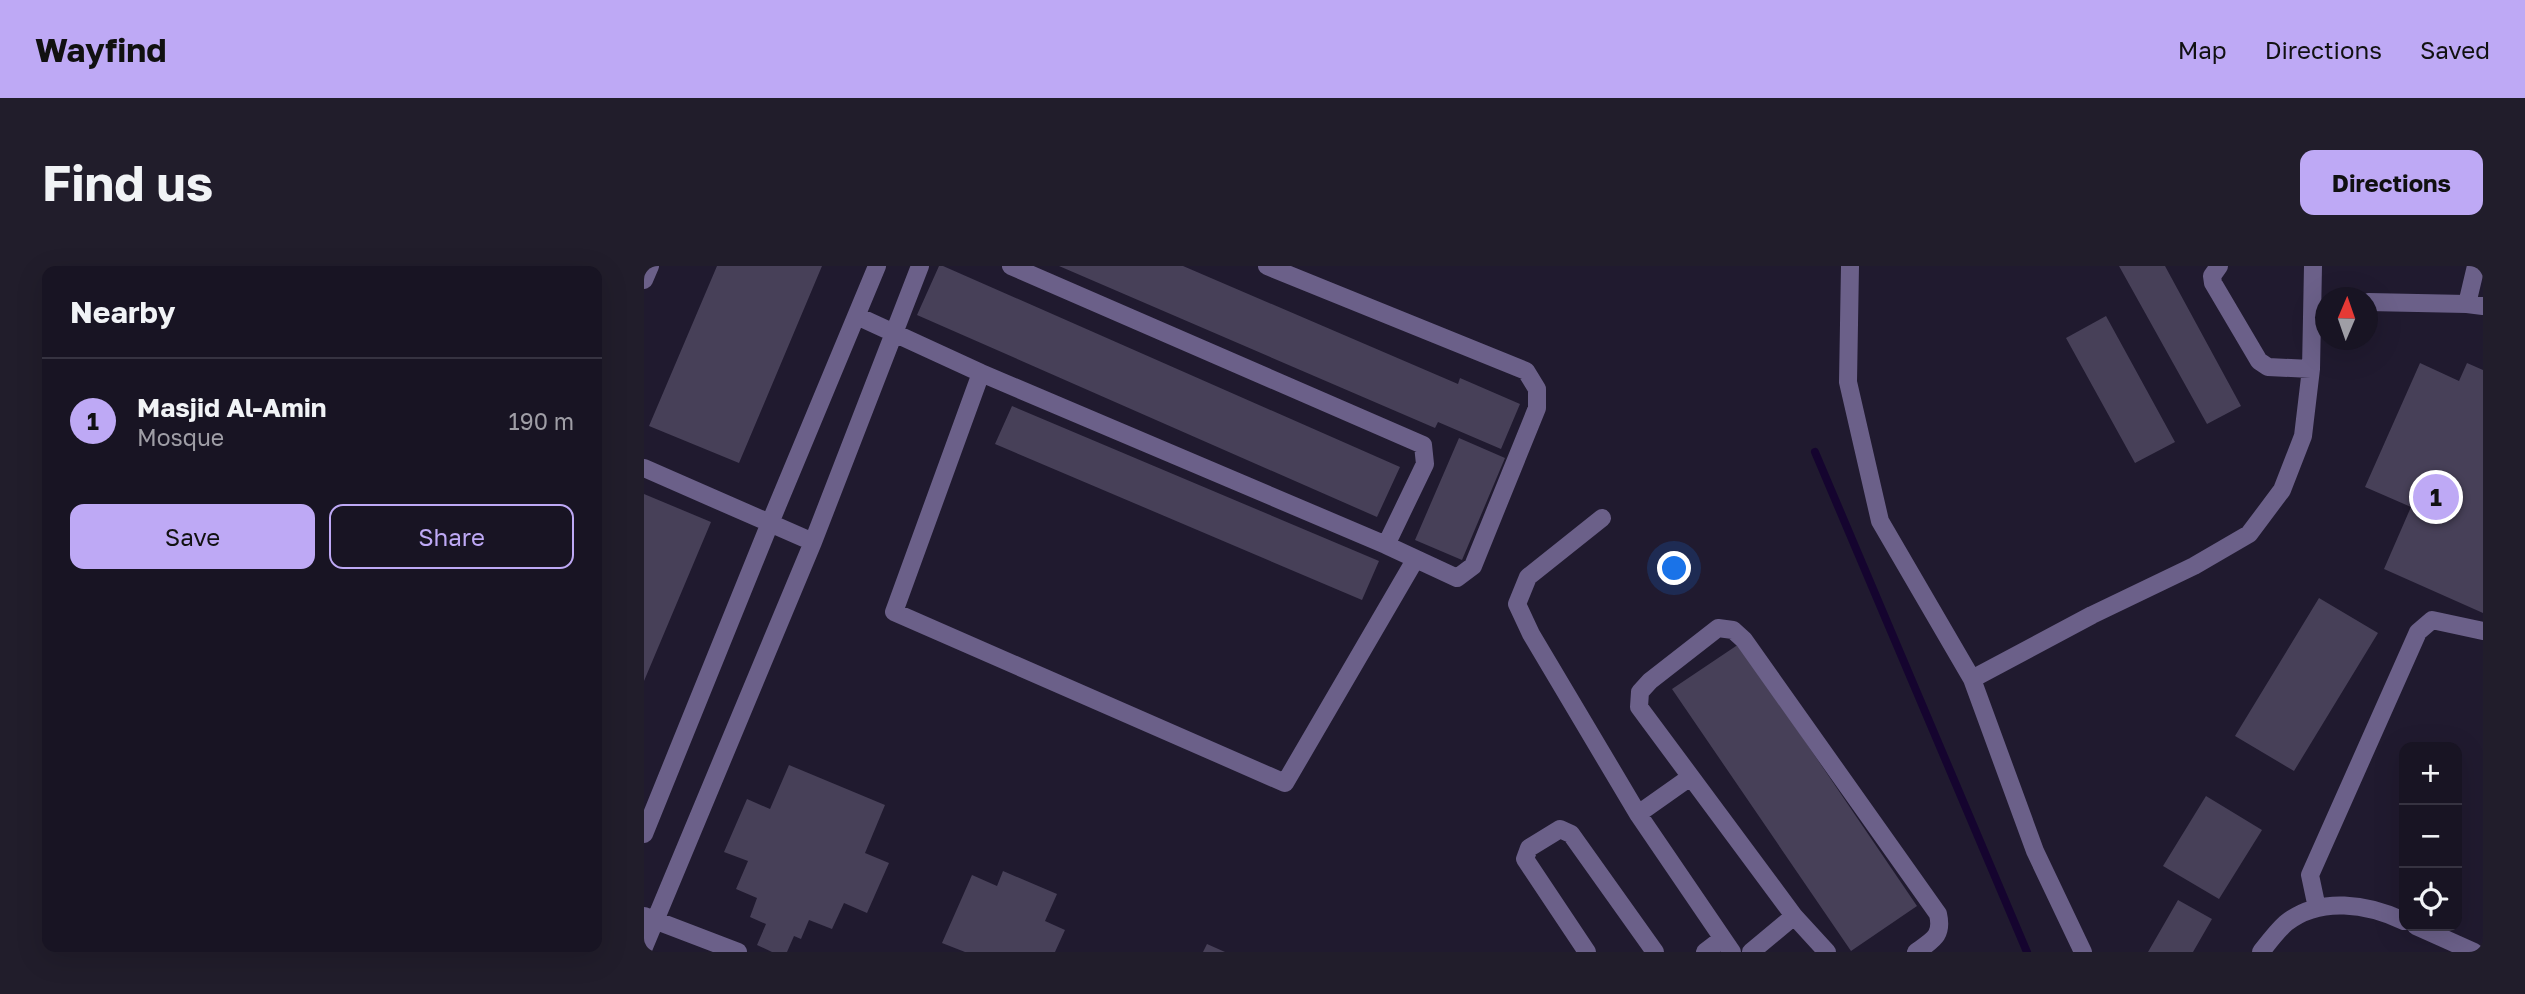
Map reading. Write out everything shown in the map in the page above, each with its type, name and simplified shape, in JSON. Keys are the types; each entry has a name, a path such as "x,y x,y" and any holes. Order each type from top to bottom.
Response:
{"street":[{"path":"644,280 650,266"},
{"path":"644,834 769,523 877,266"},
{"path":"644,947 649,918 813,542 920,266"},
{"path":"1011,266 1423,445 1425,464 1386,545"},
{"path":"857,316 981,373 1386,545 1457,578 1473,566 1537,408 1537,388 1525,371 1268,266"},
{"path":"1850,266 1848,383 1880,522 1972,679 2035,851 2083,952"},
{"path":"2218,266 2212,276 2213,283 2259,360 2269,367 2311,369"},
{"path":"2313,266 2316,287"},
{"path":"2378,302 2475,305 2476,266"},
{"path":"1972,679 2092,615 2194,566 2249,534 2282,490 2303,436 2315,336"},
{"path":"981,373 894,612 1285,783 1415,560"},
{"path":"644,468 813,542"},
{"path":"1602,518 1528,577 1517,604 1531,634 1637,814 1727,945 1705,952"},
{"path":"2317,908 2309,875 2418,632 2432,620 2483,631"},
{"path":"1827,952 1794,916 1689,778 1639,707 1640,692 1650,681 1718,628 1733,630 1744,640 1938,914 1940,925 1936,938 1916,952"},
{"path":"1637,814 1689,778"},
{"path":"1587,952 1525,859 1529,848 1560,828 1571,834 1655,952"},
{"path":"2261,952 2286,923 2317,908 2348,904 2386,912 2399,918"},
{"path":"1751,952 1794,916"},
{"path":"649,918 738,952"},
{"path":"2427,931 2474,952"}],"building":[{"path":"717,266 822,266 739,463 649,426"},
{"path":"939,266 1400,467 1377,517 917,315"},
{"path":"1059,266 1183,266 1458,384 1460,378 1520,404 1501,449 1438,422 1435,428"},
{"path":"2119,266 2165,266 2241,406 2207,424"},
{"path":"2106,316 2175,442 2135,463 2066,338"},
{"path":"2420,363 2459,381 2467,363 2483,370 2483,613 2384,569 2411,507 2365,487"},
{"path":"1012,406 1379,561 1362,600 995,444"},
{"path":"1459,438 1505,458 1462,560 1415,540"},
{"path":"644,494 711,522 644,681"},
{"path":"2319,598 2378,633 2294,771 2235,736"},
{"path":"1739,644 1917,906 1851,951 1672,689"},
{"path":"789,765 885,805 865,853 889,863 867,913 844,903 832,929 809,920 801,939 794,936 787,952 772,952 757,945 766,924 750,917 757,898 736,889 748,861 724,852 747,799 770,809"},
{"path":"2206,796 2262,830 2219,899 2163,866"},
{"path":"1003,871 1057,894 1045,921 1065,930 1055,952 965,952 942,943 972,875 997,886"},
{"path":"2178,900 2212,919 2193,952 2148,952"},
{"path":"1207,944 1225,952 1203,952"}],"waterway":[{"path":"1815,452 2027,952"}],"place":[{"name":"Masjid Al-Amin","path":"2436,497"}]}
